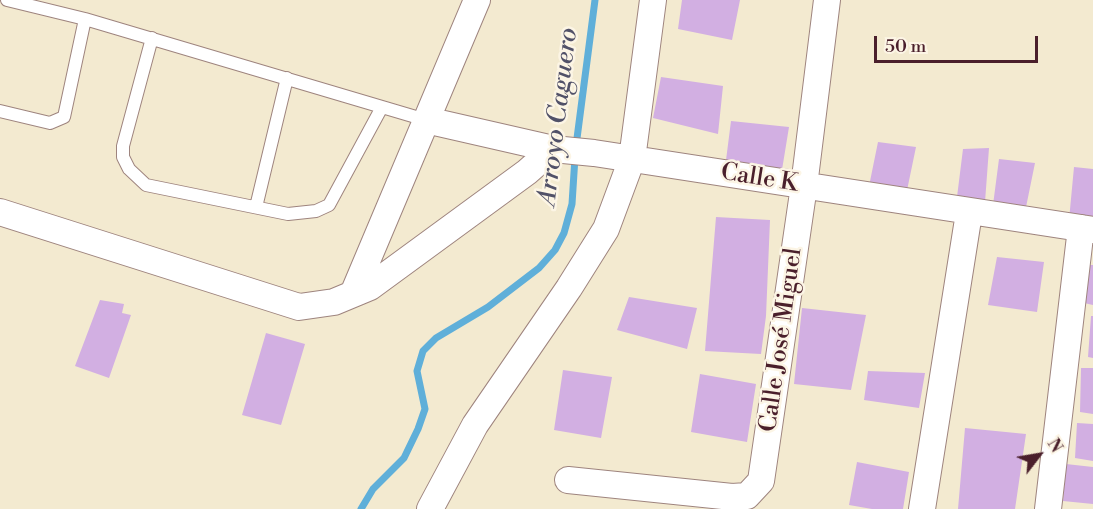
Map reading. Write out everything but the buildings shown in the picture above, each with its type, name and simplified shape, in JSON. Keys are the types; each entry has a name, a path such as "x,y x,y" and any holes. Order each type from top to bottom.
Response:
{"street":[{"path":"353,294 477,0"},
{"path":"430,509 475,425 569,288 606,229 632,159 653,0"},
{"name":"Calle José Miguel","path":"568,480 732,497 747,496 761,481 804,186 826,0"},
{"name":"Calle K","path":"426,120 560,150 594,153 969,213 1087,229"},
{"path":"0,212 298,307 334,302 370,286 560,150"},
{"path":"922,509 969,213"},
{"path":"1048,509 1087,229"}],"lane":[{"path":"7,0 152,38 426,120"},
{"path":"0,111 50,123 64,117 85,19"},
{"path":"152,38 123,146 123,157 129,169 146,185 288,214 316,211 329,205 382,107"},
{"path":"256,207 286,78"}],"waterway":[{"name":"Arroyo Caguero","path":"576,146 595,0"},
{"name":"Arroyo Caguero","path":"361,509 373,489 404,458 418,429 425,409 417,371 423,351 436,338 488,307 539,268 555,250 564,233 572,204 575,157"}]}
